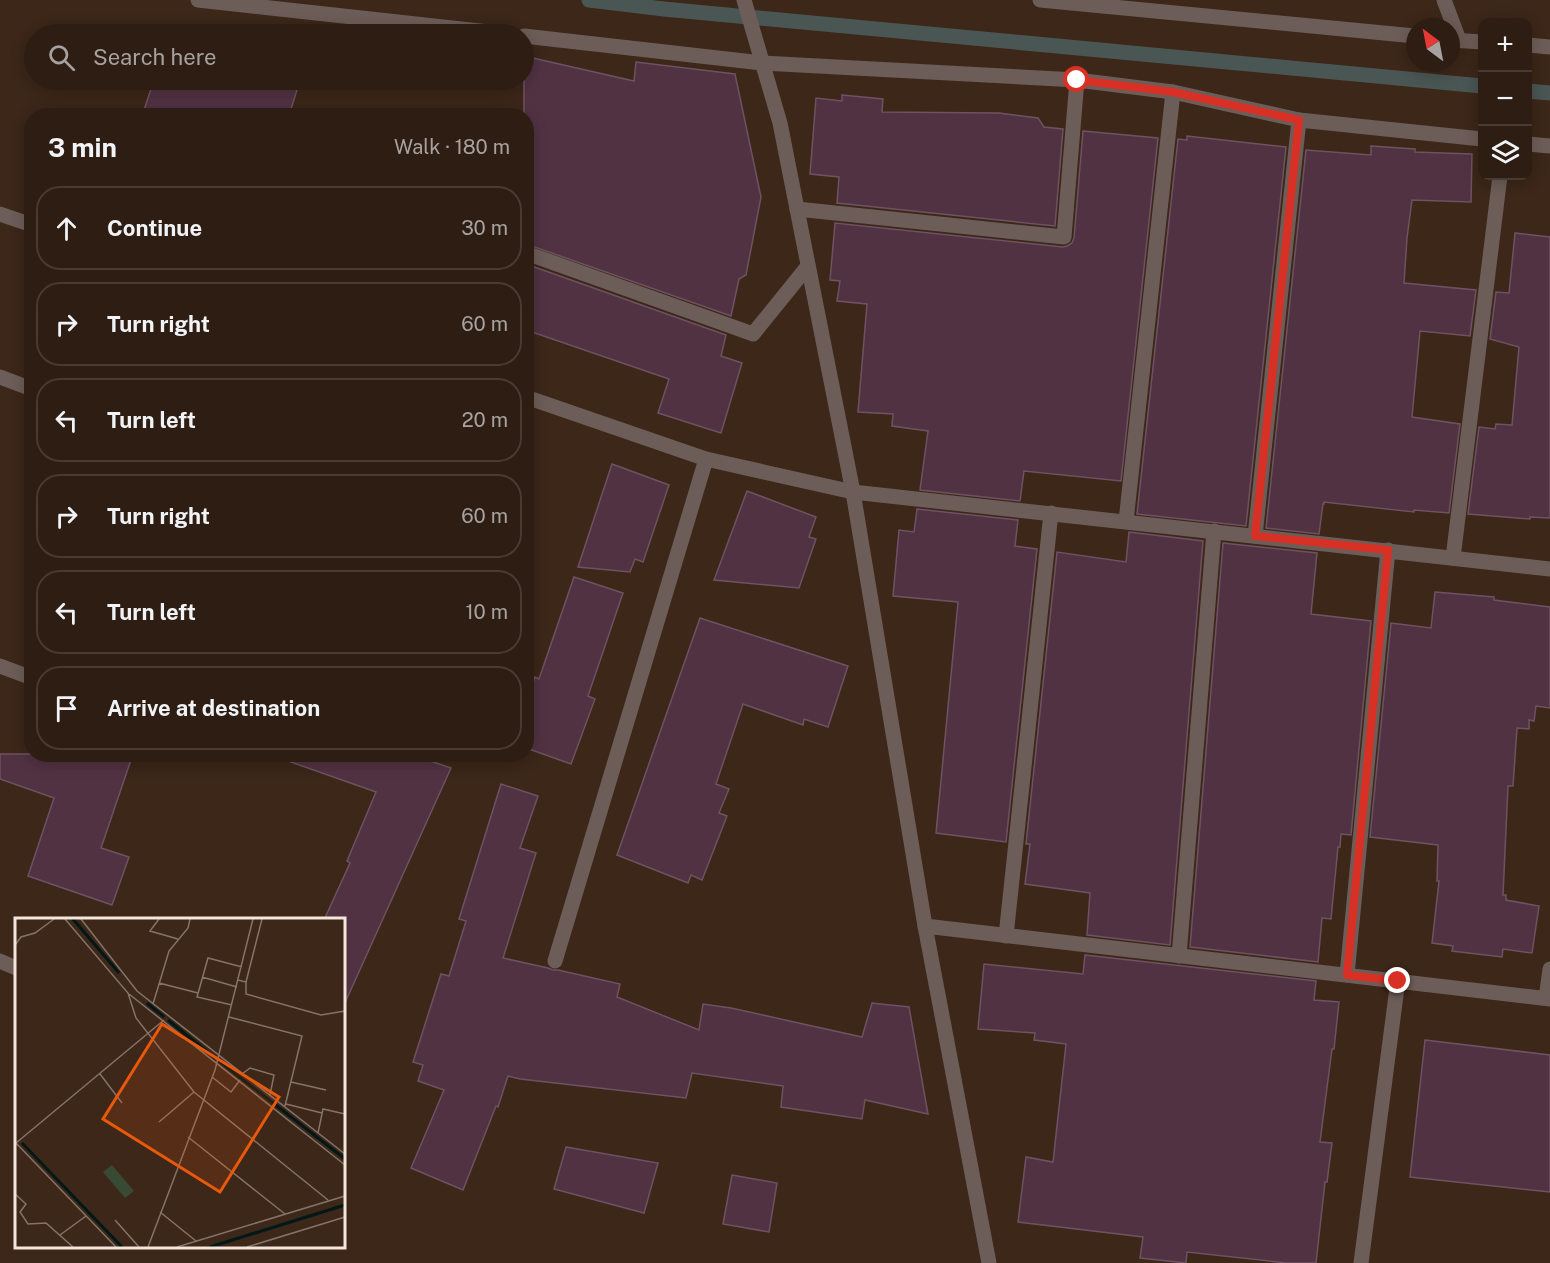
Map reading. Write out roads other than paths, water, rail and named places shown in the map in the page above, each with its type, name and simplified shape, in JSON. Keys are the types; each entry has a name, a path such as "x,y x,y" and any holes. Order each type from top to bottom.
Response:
{"street":[{"path":"198,0 416,24"},
{"path":"744,0 780,123 853,492 925,926 989,1263"},
{"path":"1444,0 1449,18"},
{"path":"1050,1 1406,35"},
{"path":"534,37 762,63 1077,80 1173,92 1299,120 1478,139"},
{"path":"1460,40 1478,42"},
{"path":"1532,45 1550,47"},
{"path":"797,209 1064,237 1077,80"},
{"path":"1126,521 1173,92"},
{"path":"1255,536 1299,120"},
{"path":"1532,144 1550,146"},
{"path":"1453,558 1500,180"},
{"path":"0,214 24,222"},
{"path":"534,256 753,334 808,266"},
{"path":"0,377 24,386"},
{"path":"534,400 706,459 853,492 1550,569"},
{"path":"555,961 706,459"},
{"path":"1005,936 1051,513"},
{"path":"1179,956 1214,531"},
{"path":"1347,975 1388,550"},
{"path":"0,666 24,675"},
{"path":"925,926 1548,999 1550,969"},
{"path":"0,962 15,968"},
{"path":"1361,1263 1398,981"}],"waterway":[{"path":"589,0 1478,86"},
{"path":"1532,91 1550,93"}]}
